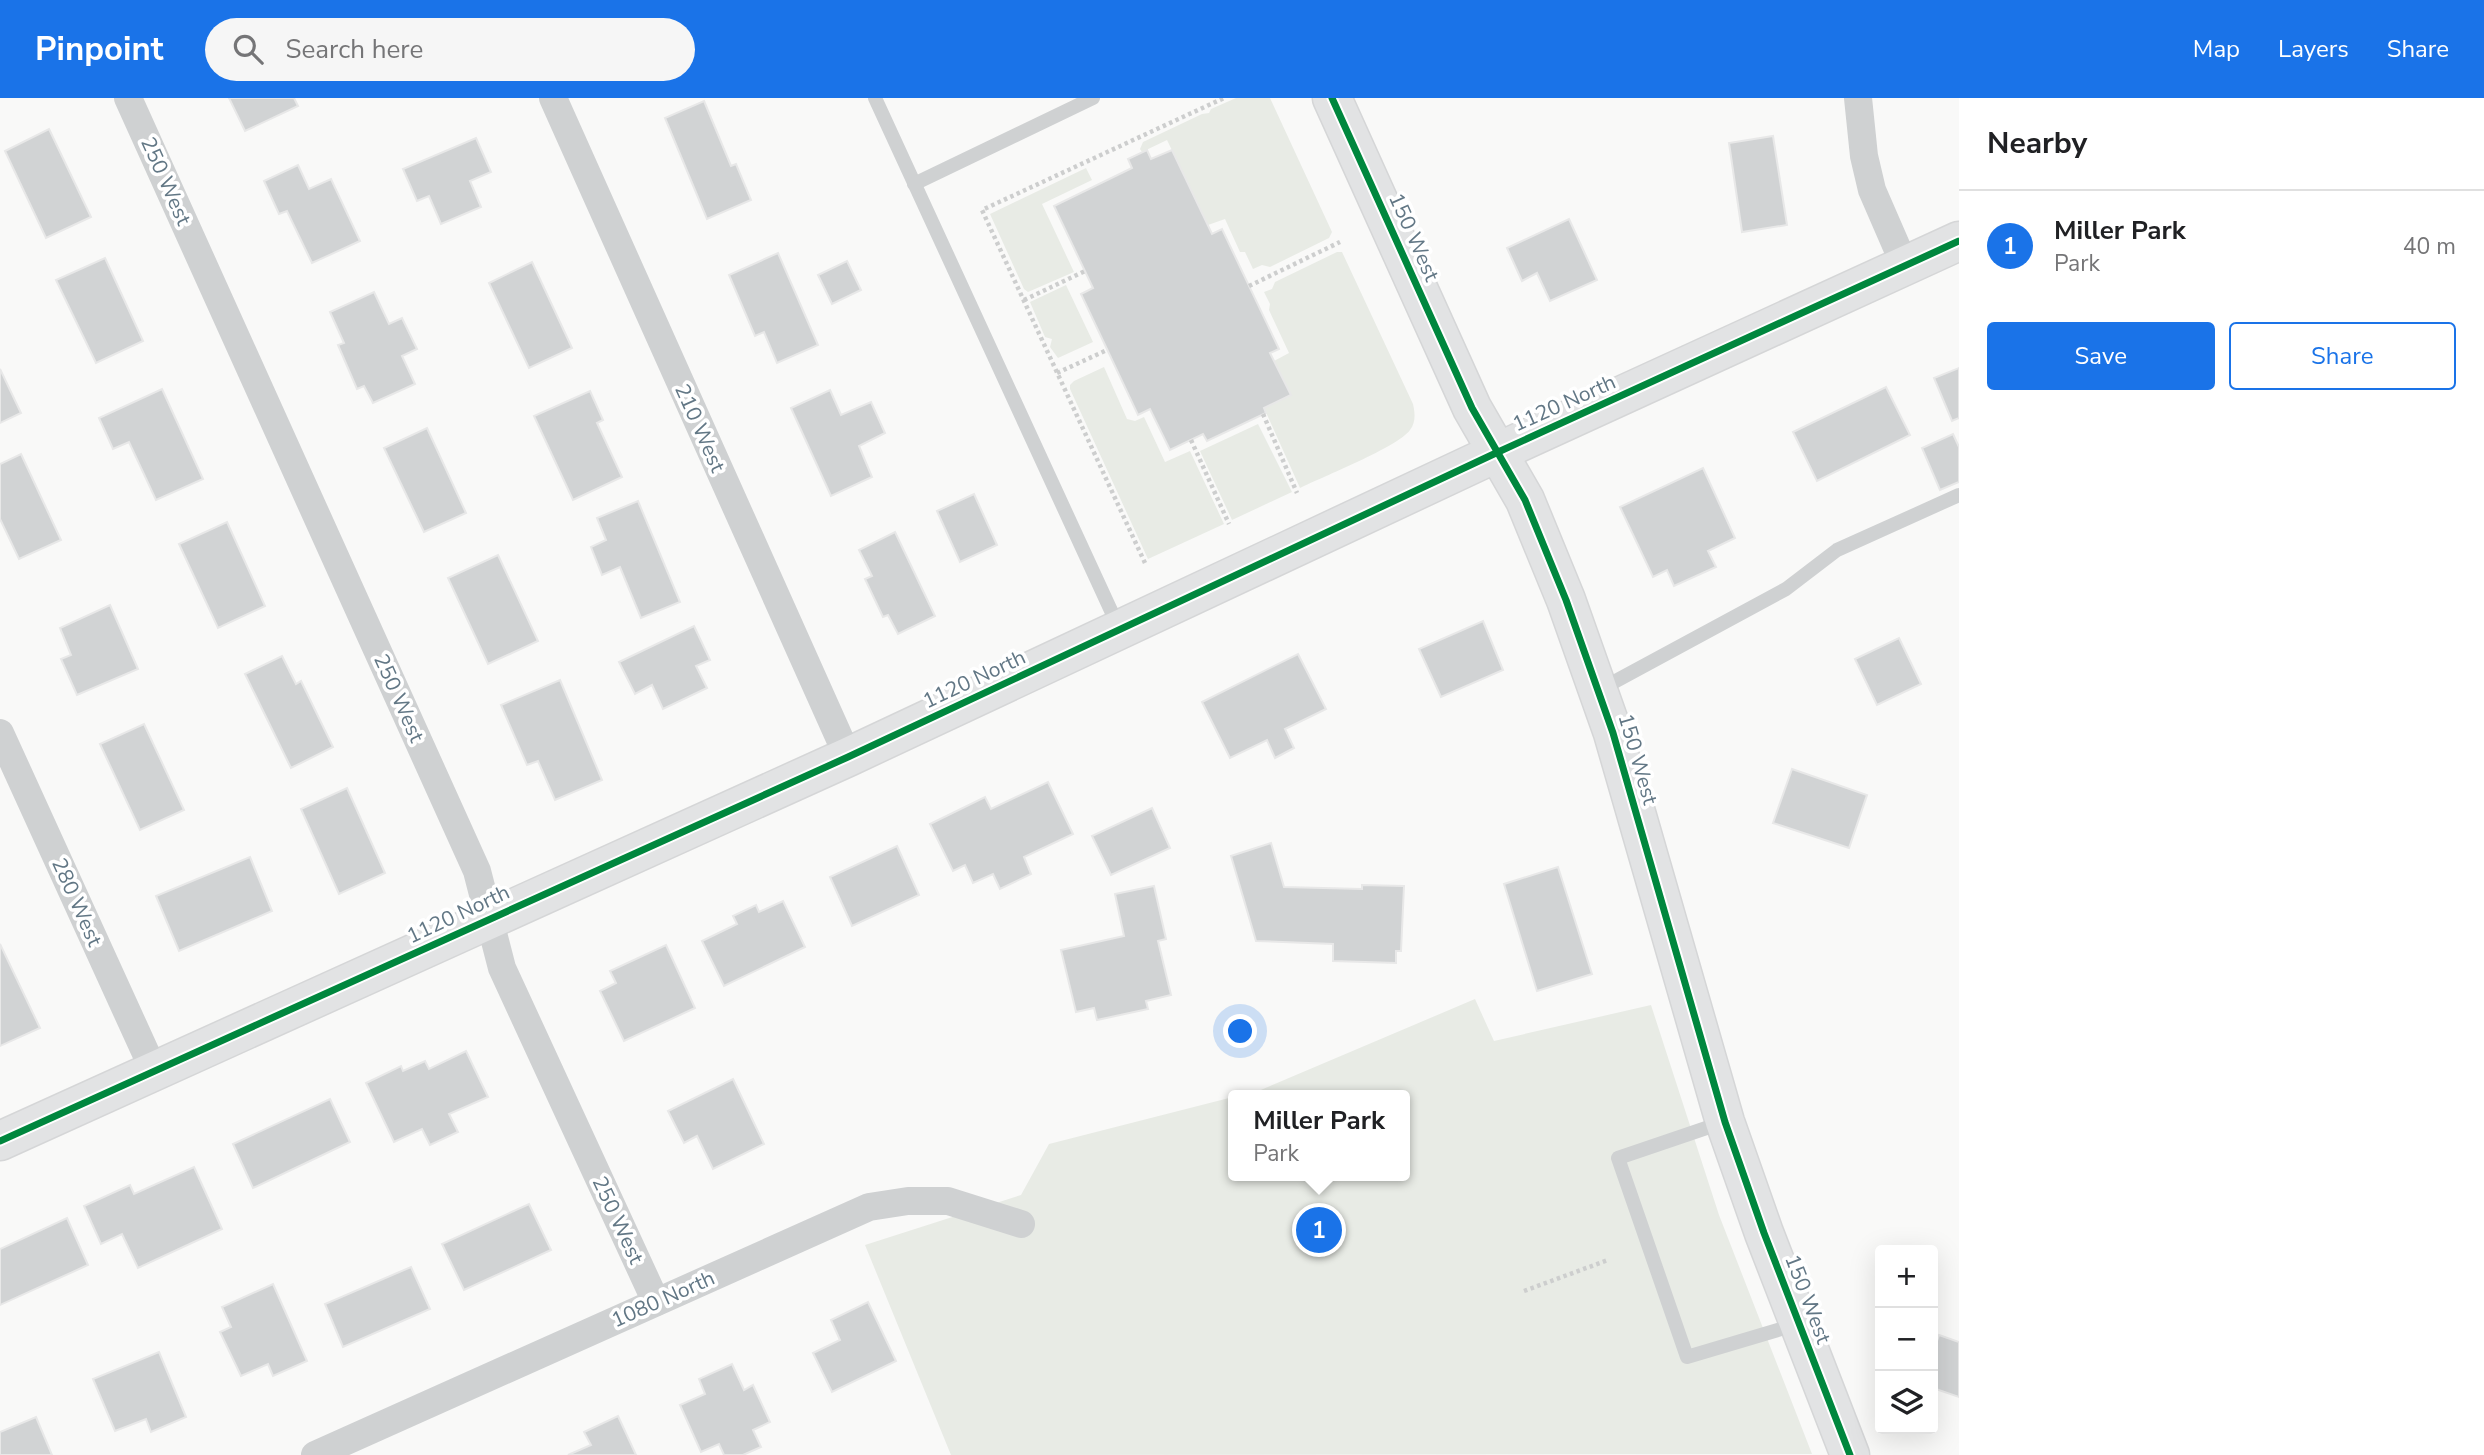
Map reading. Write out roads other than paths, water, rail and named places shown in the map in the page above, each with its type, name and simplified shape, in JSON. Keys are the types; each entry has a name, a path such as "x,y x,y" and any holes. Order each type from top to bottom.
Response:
{"street":[{"name":"250 West","path":"128,98 477,871 502,968 656,1302"},
{"name":"210 West","path":"553,98 848,757"},
{"name":"150 West","path":"1332,98 1472,408 1525,500 1566,600 1599,689 1725,1122 1798,1324 1850,1455"},
{"path":"1858,98 1864,156 1872,190 1905,266"},
{"name":"1120 North","path":"0,1141 848,757 1496,453 1959,242"},
{"name":"280 West","path":"0,733 154,1072"},
{"name":"1080 North","path":"315,1455 869,1207 908,1201 948,1202 986,1211 1021,1224"}],"lane":[{"path":"875,98 1120,630"},
{"path":"914,184 1093,98"},
{"path":"1599,689 1786,589 1837,550 1959,495"},
{"path":"1725,1122 1618,1158 1687,1357 1798,1324"}],"place":[{"name":"Miller Park","path":"1319,1230"}]}
